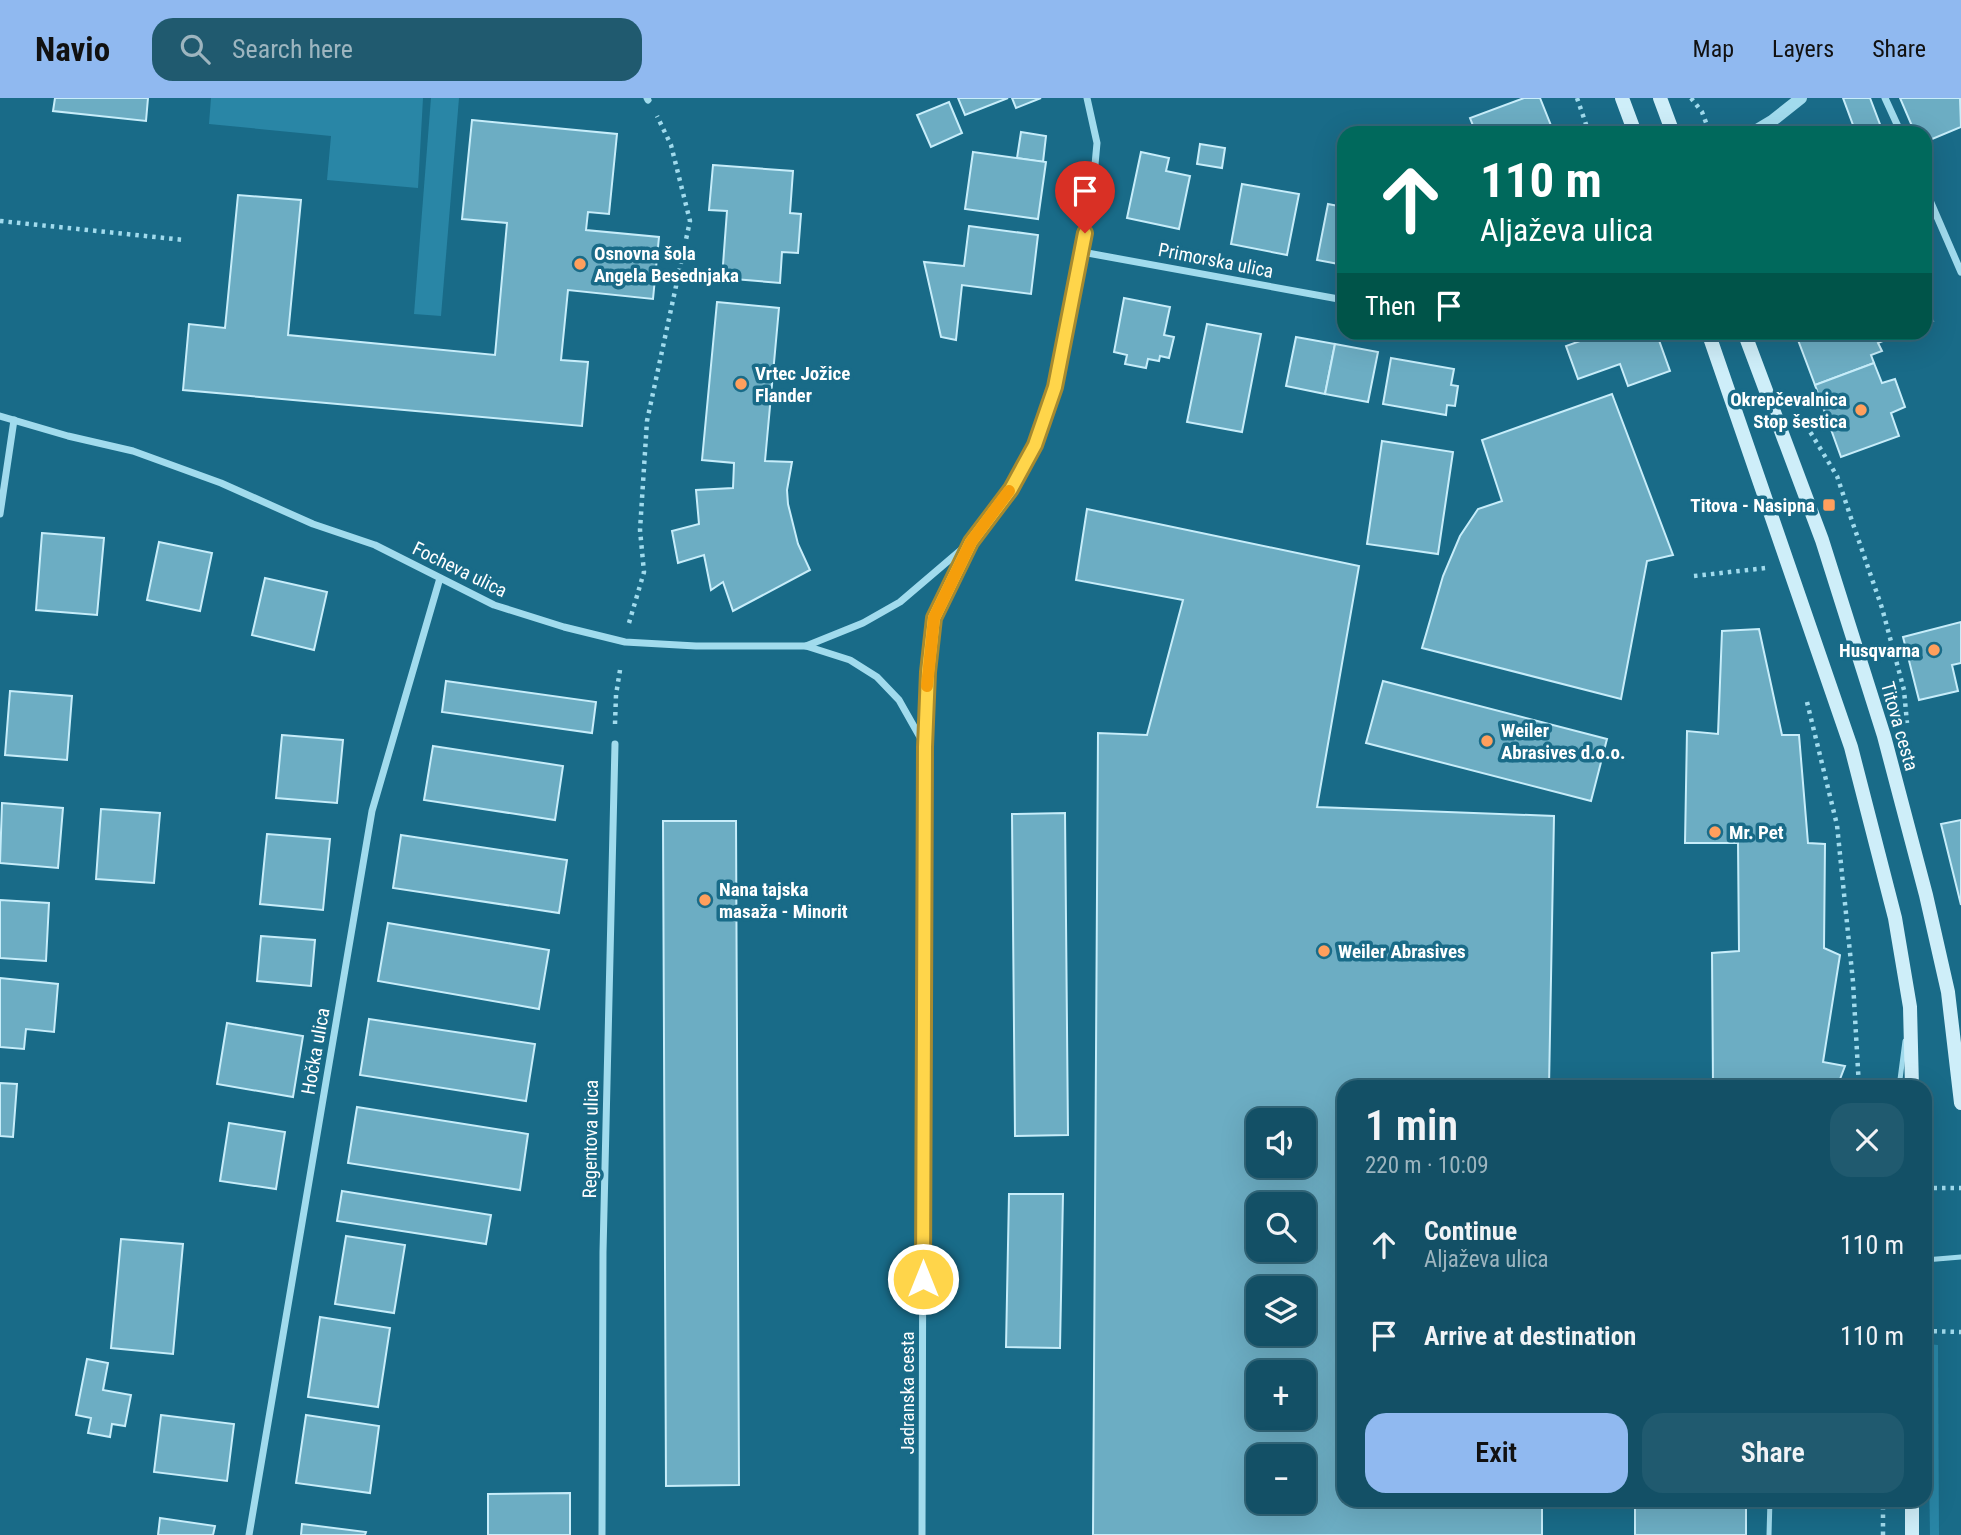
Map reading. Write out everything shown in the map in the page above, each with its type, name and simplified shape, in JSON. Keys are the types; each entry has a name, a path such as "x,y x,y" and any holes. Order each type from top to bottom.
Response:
{"main road":[{"path":"1622,98 1632,126"},
{"path":"1660,98 1670,126"},
{"path":"1711,340 1851,747 1895,918 1910,1007 1912,1080"},
{"name":"Titova cesta","path":"1747,340 1822,540 1884,736 1926,895 1948,992 1961,1103"},
{"path":"1912,1507 1912,1535"}],"street":[{"path":"806,646 863,623 900,602 971,542 1011,489 1035,445 1055,387 1093,186 1097,143 1087,98"},
{"path":"1764,126 1801,98"},
{"path":"1885,98 1898,126"},
{"path":"1932,205 1961,272"},
{"name":"Primorska ulica","path":"1082,251 1337,299"},
{"name":"Focheva ulica","path":"0,416 133,451 221,482 313,524 374,545 495,606 564,627 625,642 696,646 806,646 850,660 877,677 899,700 925,747"},
{"path":"0,513 14,420"},
{"name":"Jadranska cesta","path":"922,1535 925,747 928,672 934,618 971,542"},
{"name":"Hočka ulica","path":"249,1535 372,811 440,578"},
{"name":"Regentova ulica","path":"602,1535 603,1252 615,744"}],"lane":[{"path":"1900,1080 1910,1007"},
{"path":"1932,1259 1961,1257"},
{"path":"1769,1535 1770,1507"}],"path":[{"path":"1577,98 1587,126"},
{"path":"1691,98 1702,112 1707,126"},
{"path":"629,623 644,572 640,530 648,421 690,221 671,145 648,99"},
{"path":"0,221 184,240"},
{"path":"1694,576 1768,567"},
{"path":"615,744 616,695 620,670"},
{"path":"1805,693 1837,825 1853,982 1859,1080"},
{"path":"1932,1188 1961,1188"},
{"path":"1932,1331 1961,1332"},
{"path":"1883,1507 1883,1535"}],"shaded area":[{"path":"211,98 423,98 418,188 327,180 331,136 209,124"},
{"path":"431,98 459,98 441,316 414,314"},
{"path":"1932,1344 1938,1345 1939,1535 1930,1535"}],"building":[{"path":"55,98 148,98 146,121 53,111"},
{"path":"958,98 1008,98 965,115"},
{"path":"1012,98 1041,98 1016,108"},
{"path":"1524,98 1540,98 1551,126 1473,126 1470,118"},
{"path":"1843,98 1870,98 1881,126 1853,126"},
{"path":"1900,98 1960,98 1961,127 1932,139 1932,126 1912,126"},
{"path":"949,102 962,133 931,147 917,115"},
{"name":"Osnovna šola Angela Besednjaka","path":"472,120 617,134 609,214 588,212 586,230 659,237 653,299 568,290 561,360 588,362 582,426 183,390 189,324 225,328 238,195 301,200 288,335 495,355 507,223 462,219"},
{"path":"1021,132 1046,136 1043,162 1017,158"},
{"path":"1200,144 1225,148 1222,168 1197,164"},
{"path":"973,152 1046,162 1038,219 965,209"},
{"path":"1141,152 1169,158 1166,171 1190,176 1179,229 1127,218"},
{"path":"713,165 793,171 790,213 801,214 798,253 782,252 780,283 722,278 727,211 709,210"},
{"path":"1242,184 1299,194 1287,255 1231,244"},
{"path":"1328,204 1337,206 1337,264 1317,260"},
{"path":"969,226 1038,235 1031,294 962,285 956,340 941,337 924,262 964,266"},
{"path":"1124,298 1170,307 1164,335 1174,337 1169,358 1160,356 1159,361 1148,359 1146,368 1125,364 1127,355 1114,352"},
{"name":"Vrtec Jožice Flander","path":"717,302 779,308 765,461 792,462 787,490 788,504 798,544 810,570 733,611 723,582 711,590 704,555 678,563 672,531 699,524 696,490 733,488 734,463 702,460"},
{"path":"1207,324 1261,334 1242,432 1187,422"},
{"path":"1296,337 1335,344 1325,394 1286,386"},
{"path":"1583,340 1659,340 1670,371 1628,386 1620,364 1578,379 1566,346"},
{"path":"1798,340 1885,340 1878,343 1882,351 1871,355 1874,363 1815,385"},
{"path":"1335,344 1378,352 1368,402 1325,394"},
{"path":"1391,358 1454,369 1451,385 1458,386 1455,406 1447,405 1446,415 1383,404"},
{"name":"Okrepčevalnica Stop šestica","path":"1874,363 1882,383 1895,379 1905,407 1891,413 1899,436 1841,457 1815,385"},
{"path":"1612,394 1673,555 1647,561 1621,699 1422,648 1443,576 1460,536 1478,509 1502,501 1482,440"},
{"path":"1382,441 1453,452 1438,554 1367,544"},
{"name":"Weiler Abrasives","path":"1087,509 1359,566 1317,807 1554,816 1549,1080 1337,1080 1337,1507 1542,1507 1542,1535 1093,1535 1098,733 1147,735 1183,600 1076,580"},
{"path":"42,533 104,538 97,615 36,610"},
{"path":"159,542 212,553 200,611 147,600"},
{"path":"265,578 327,592 314,650 252,635"},
{"name":"Husqvarna","path":"1961,622 1961,663 1952,665 1958,691 1919,700 1903,637"},
{"path":"1759,629 1782,735 1799,735 1808,843 1825,844 1824,948 1840,955 1823,1062 1845,1066 1840,1080 1713,1080 1712,953 1739,951 1738,843 1685,843 1687,731 1718,734 1722,631"},
{"path":"446,681 596,702 592,733 442,712"},
{"name":"Weiler Abrasives d.o.o.","path":"1383,681 1607,739 1591,801 1366,743"},
{"path":"10,691 72,696 67,760 5,755"},
{"path":"282,735 343,740 337,803 276,798"},
{"path":"433,746 563,766 555,820 424,800"},
{"path":"2,803 63,808 58,868 0,863"},
{"path":"101,809 160,813 154,883 96,879"},
{"path":"1065,813 1068,1135 1015,1136 1012,814"},
{"path":"1961,820 1961,905 1941,824"},
{"path":"663,821 736,821 739,1485 666,1486"},
{"path":"267,834 330,839 323,910 260,904"},
{"path":"401,835 567,860 559,913 393,888"},
{"path":"0,900 49,903 46,961 0,958"},
{"path":"388,923 549,950 539,1009 378,981"},
{"path":"261,936 315,940 311,986 257,981"},
{"path":"0,978 58,984 54,1032 26,1029 24,1049 0,1047"},
{"path":"369,1019 535,1044 526,1101 360,1075"},
{"path":"227,1023 303,1036 293,1097 217,1084"},
{"path":"0,1083 17,1084 13,1137 0,1136"},
{"path":"357,1107 528,1134 520,1190 348,1163"},
{"path":"229,1123 285,1132 276,1189 220,1181"},
{"path":"342,1191 491,1215 486,1244 337,1221"},
{"path":"1009,1194 1063,1194 1060,1348 1006,1347"},
{"path":"346,1236 405,1245 394,1313 335,1304"},
{"path":"121,1239 183,1244 173,1354 111,1348"},
{"path":"320,1317 390,1328 378,1407 308,1397"},
{"path":"87,1359 108,1363 103,1390 131,1395 125,1426 112,1424 110,1437 88,1433 91,1418 76,1415"},
{"path":"161,1415 234,1424 227,1481 154,1472"},
{"path":"306,1415 379,1426 370,1493 296,1483"},
{"path":"570,1493 570,1535 488,1535 488,1494"},
{"path":"1635,1507 1746,1507 1746,1535 1635,1535"},
{"path":"160,1518 215,1526 213,1535 158,1535"},
{"path":"302,1524 366,1532 365,1535 301,1535"}],"slow traffic":[{"path":"927,686 934,618 971,542 1009,491"}],"place":[{"name":"Osnovna šola Angela Besednjaka","path":"580,264"},
{"name":"Vrtec Jožice Flander","path":"741,384"},
{"name":"Okrepčevalnica Stop šestica","path":"1861,410"},
{"name":"Titova - Nasipna","path":"1829,505"},
{"name":"Husqvarna","path":"1934,650"},
{"name":"Weiler Abrasives d.o.o.","path":"1487,741"},
{"name":"Mr. Pet","path":"1715,832"},
{"name":"Nana tajska masaža - Minorit","path":"705,900"},
{"name":"Weiler Abrasives","path":"1324,951"}],"route":[{"path":"923,1279 925,747 928,672 934,618 971,542 1011,489 1035,445 1055,387 1085,233"}]}
